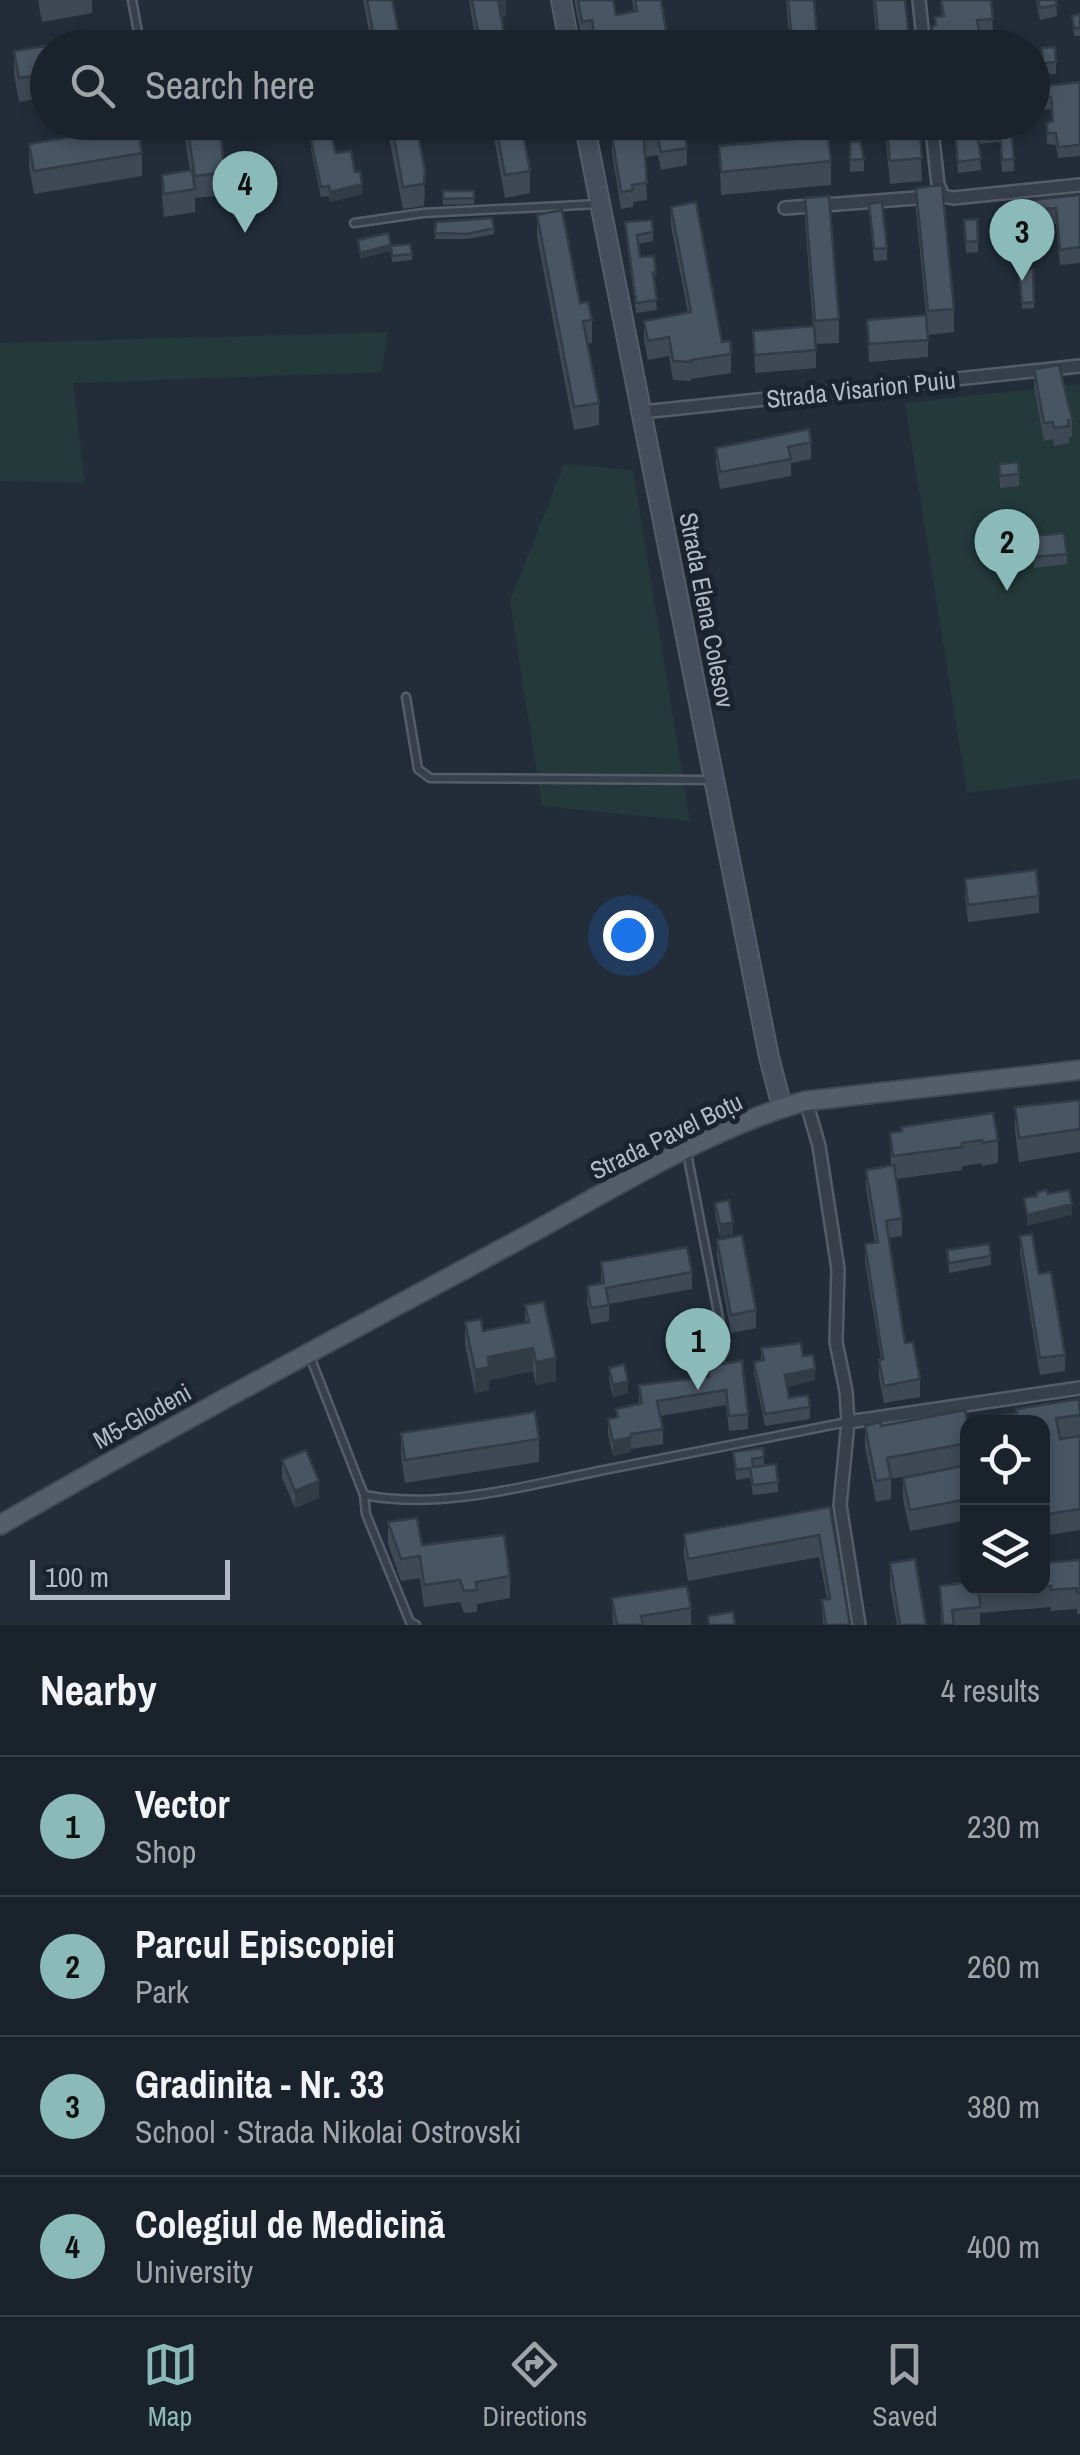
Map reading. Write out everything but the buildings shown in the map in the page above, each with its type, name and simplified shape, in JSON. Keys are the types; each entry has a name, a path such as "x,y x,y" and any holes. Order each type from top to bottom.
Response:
{"main road":[{"name":"Strada Pavel Boțu","path":"309,1353 687,1151 782,1107 1080,1070"},
{"name":"M5-Glodeni","path":"0,1525 309,1353"}],"street":[{"path":"561,0 567,30"},
{"path":"919,0 922,30"},
{"name":"Strada Elena Colesov","path":"588,140 782,1107"},
{"path":"933,140 942,196"},
{"path":"784,208 953,198 1080,184"},
{"name":"Strada Visarion Puiu","path":"642,412 1080,366"},
{"path":"806,1101 818,1146 836,1261 836,1342 848,1422 840,1505 858,1625"},
{"path":"848,1422 1080,1388"}],"lane":[{"path":"132,0 138,30"},
{"path":"354,223 423,213 600,204"},
{"path":"406,698 418,769 430,778 714,780"},
{"path":"687,1151 725,1349 720,1359 703,1363"},
{"path":"309,1353 364,1495 366,1514 410,1622 416,1625"},
{"path":"364,1495 388,1500 437,1499 522,1487 848,1422"}],"green space":[{"path":"388,332 382,372 73,383 85,483 0,481 0,343"},
{"path":"1080,384 1080,779 967,793 905,403"},
{"path":"564,464 633,470 690,821 542,806 510,601"}],"place":[{"name":"Colegiul de Medicină","path":"245,233"},
{"name":"Gradinita - Nr. 33","path":"1022,281"},
{"name":"Parcul Episcopiei","path":"1007,591"},
{"name":"Vector","path":"698,1390"}]}
